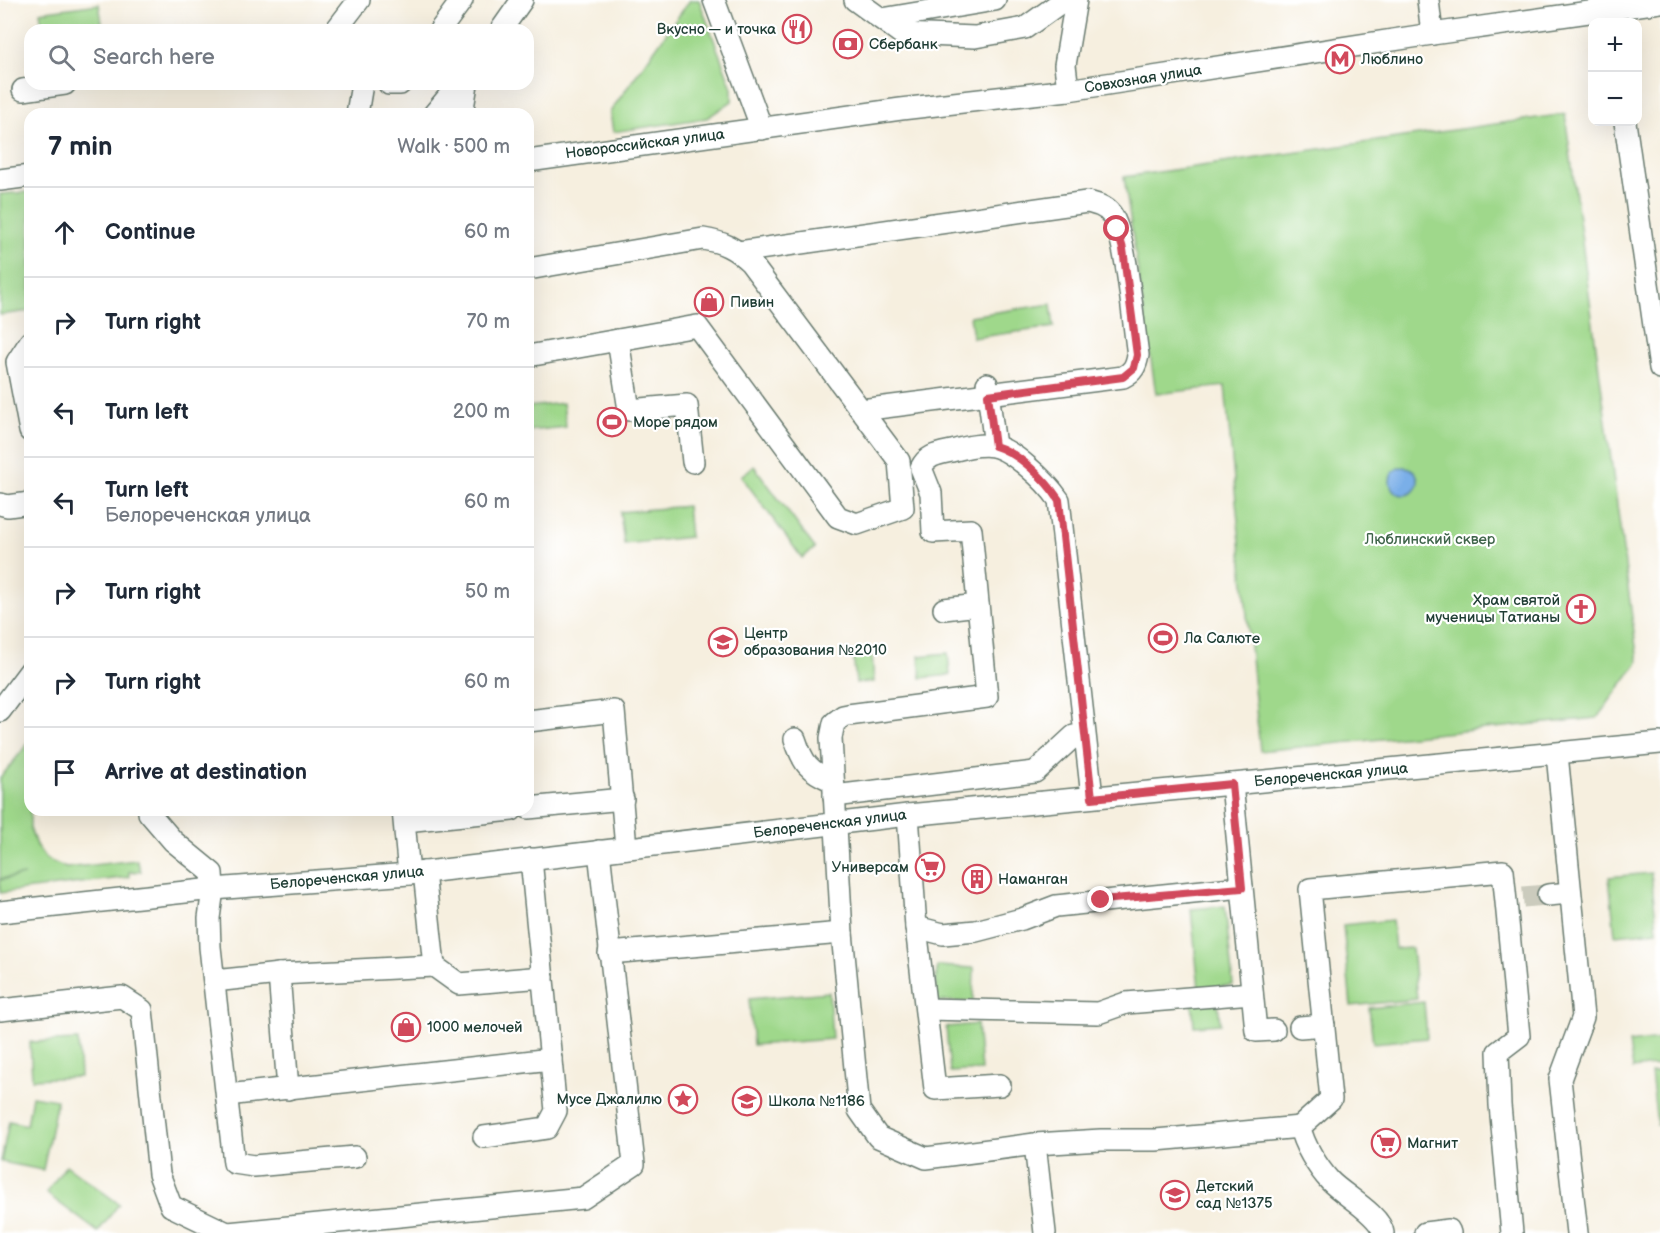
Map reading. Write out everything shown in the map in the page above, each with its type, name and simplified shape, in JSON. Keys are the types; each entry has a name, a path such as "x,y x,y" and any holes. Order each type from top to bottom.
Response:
{"street":[{"path":"340,24 358,0"},
{"path":"444,24 462,0"},
{"path":"505,24 522,0"},
{"path":"714,0 762,129"},
{"path":"855,0 902,34 975,37 1025,28 1064,0"},
{"path":"882,19 994,0"},
{"path":"1068,90 1065,65 1077,0"},
{"path":"1428,0 1432,34"},
{"name":"Совхозная улица","path":"762,129 901,109 1068,90 1432,34 1660,2"},
{"path":"358,108 361,90"},
{"path":"439,108 454,90"},
{"path":"463,108 466,90"},
{"path":"1627,126 1654,269 1660,368"},
{"name":"Новороссийская улица","path":"534,160 762,129"},
{"path":"0,180 24,177"},
{"path":"739,252 1087,202 1106,209 1112,216 1123,249 1137,355 1134,368 1123,377 988,389 861,410"},
{"path":"534,268 703,239 719,242 739,252 750,262 899,461 903,508 857,524 838,517 696,326 534,355"},
{"path":"618,340 629,410 687,405 693,462"},
{"path":"24,351 17,362 24,400"},
{"path":"988,389 995,446"},
{"path":"1092,798 1059,500 1049,485 1011,452 995,446 975,444 931,456 921,468 931,493 933,532 971,530 987,697 897,707 843,716 834,723 831,738 842,933 859,1110 878,1137 926,1158 1035,1144 1101,1140 1156,1140 1300,1127 1331,1099 1310,890 1503,871 1515,898 1519,1036 1498,1052 1500,1105 1512,1233"},
{"path":"0,504 8,506 24,504"},
{"path":"944,609 978,606"},
{"path":"0,711 24,679"},
{"path":"534,720 614,711 626,848"},
{"path":"795,739 801,759 834,788 1035,772 1074,736 1084,735"},
{"name":"Белореченская улица","path":"0,912 213,890 417,873 908,815 1660,743"},
{"path":"1557,754 1583,1017 1560,1079 1577,1233"},
{"path":"1232,784 1256,1031 1274,1030"},
{"path":"534,807 623,799"},
{"path":"908,815 916,927 935,1089 1000,1085"},
{"path":"152,816 173,841 212,873 213,890 209,918 234,1163 254,1166 355,1157"},
{"path":"404,816 406,851 417,873 434,966"},
{"path":"0,1010 123,997 142,1010 159,1174 171,1206 228,1233 428,1223 583,1198 634,1164 599,851"},
{"path":"484,1137 547,1128 555,1111 531,860"},
{"path":"916,927 943,934 976,931 1022,919 1056,906 1242,888"},
{"path":"1548,895 1570,892"},
{"path":"609,953 842,933"},
{"path":"214,981 279,974 434,966 459,984 543,977"},
{"path":"279,974 288,1089"},
{"path":"926,1009 1098,1013 1126,1003 1252,993"},
{"path":"1300,1027 1324,1025"},
{"path":"227,1095 551,1059"},
{"path":"1300,1127 1302,1140 1329,1180 1371,1216 1382,1227 1383,1233"},
{"path":"1035,1144 1045,1233"},
{"path":"1425,1233 1449,1230 1450,1233"}],"green space":[{"path":"690,0 699,0 732,88 732,101 707,118 613,132 610,112"},
{"path":"99,4 102,24 42,24 40,12"},
{"name":"Люблинский сквер","path":"1565,114 1638,662 1597,718 1260,751 1225,386 1156,394 1124,177"},
{"path":"24,192 24,312 0,315 0,194"},
{"path":"1051,304 1054,327 973,338 970,316"},
{"path":"563,403 566,427 534,430 534,406"},
{"path":"754,466 815,548 802,558 741,476"},
{"path":"687,506 690,537 624,544 620,512"},
{"path":"872,653 874,682 856,683 853,654"},
{"path":"948,653 950,675 921,678 919,656"},
{"path":"24,748 24,816 30,816 30,828 36,845 46,859 66,868 137,860 141,871 129,872 129,877 0,893 0,880 24,875 0,879 0,778"},
{"path":"1651,873 1657,931 1615,935 1609,877"},
{"path":"1225,906 1233,985 1199,989 1191,909"},
{"path":"1392,920 1395,949 1412,948 1417,999 1351,1006 1343,925"},
{"path":"937,966 974,968 973,1002 935,1001"},
{"path":"829,992 832,1039 753,1045 749,999"},
{"path":"1218,1001 1220,1024 1194,1026 1192,1003"},
{"path":"1424,1002 1427,1038 1373,1043 1369,1008"},
{"path":"977,1024 981,1070 950,1072 946,1027"},
{"path":"1660,1039 1660,1065 1633,1069 1629,1043"},
{"path":"78,1040 80,1077 32,1079 30,1042"},
{"path":"1660,1072 1660,1125 1657,1125 1651,1073"},
{"path":"32,1096 57,1100 43,1170 1,1162 9,1121 27,1125"},
{"path":"66,1165 119,1204 98,1232 46,1193"}],"water":[{"path":"1404,467 1414,471 1418,481 1414,491 1404,495 1394,491 1390,481 1394,471"}],"tunnel":[{"path":"1523,897 1548,895"}],"place":[{"name":"Вкусно — и точка","path":"797,29"},
{"name":"Сбербанк","path":"848,44"},
{"name":"Люблино","path":"1340,59"},
{"name":"Пивин","path":"709,302"},
{"name":"Море рядом","path":"612,422"},
{"name":"Храм святой мученицы Татианы","path":"1581,609"},
{"name":"Ла Салюте","path":"1163,638"},
{"name":"Центр образования №2010","path":"723,642"},
{"name":"Универсам","path":"930,867"},
{"name":"Наманган","path":"977,879"},
{"name":"1000 мелочей","path":"406,1027"},
{"name":"Мусе Джалилю","path":"683,1099"},
{"name":"Школа №1186","path":"747,1101"},
{"name":"Магнит","path":"1386,1143"},
{"name":"Детский сад №1375","path":"1175,1195"}],"route":[{"path":"1101,900 1242,888 1232,784 1092,798 1059,500 1049,485 1011,452 995,446 988,395 1123,377 1134,368 1137,355 1123,249 1117,229"}]}
